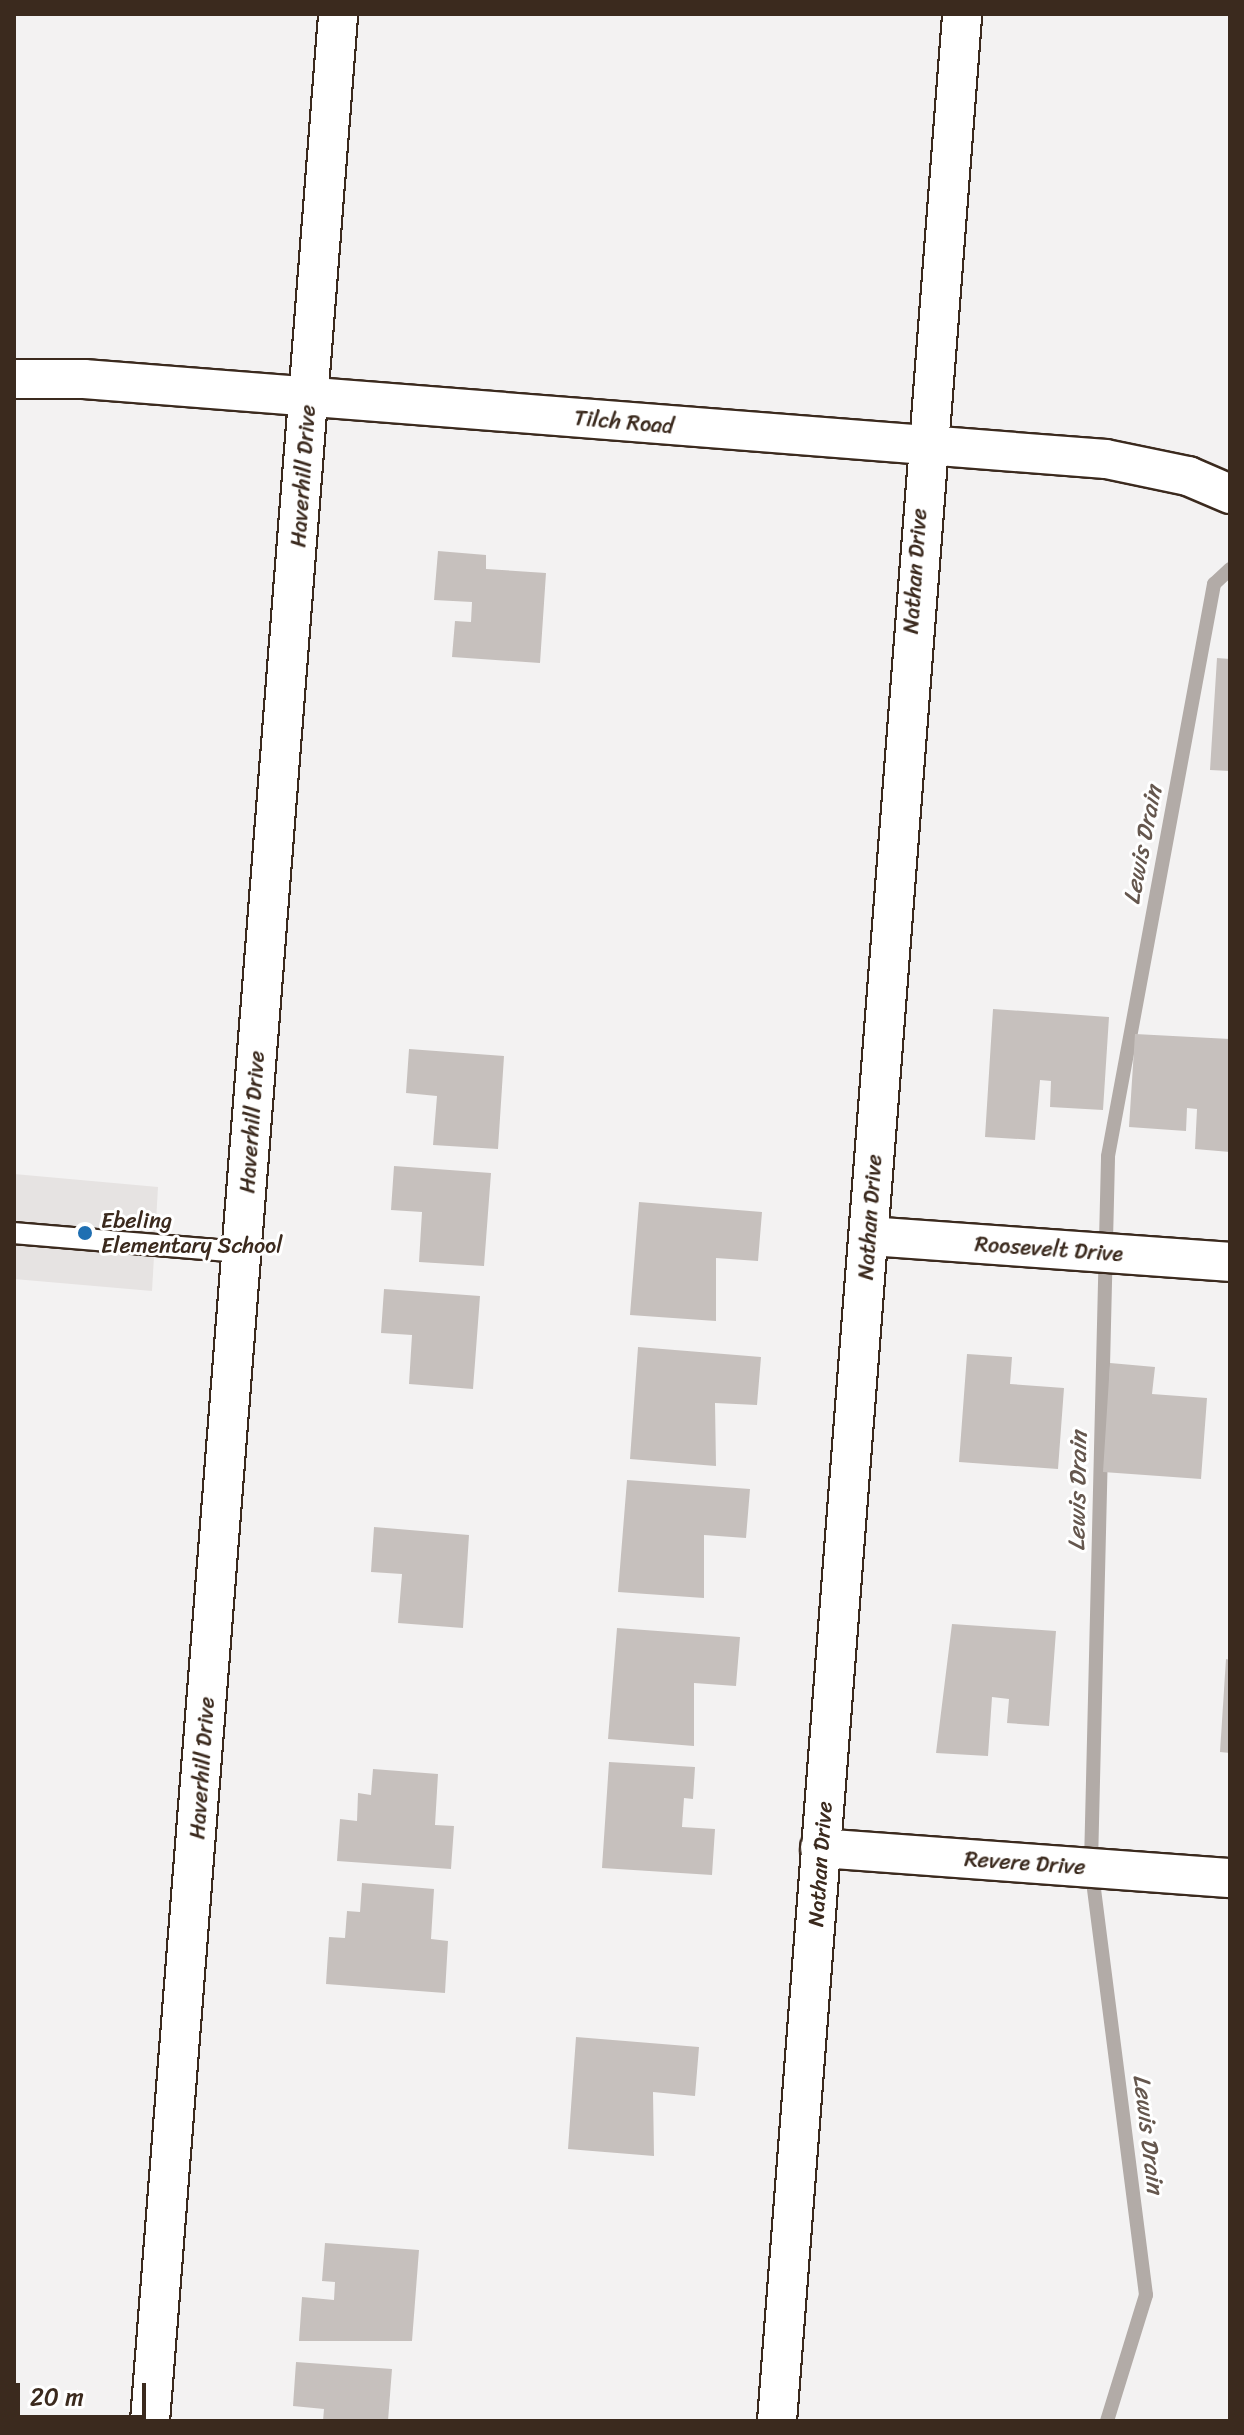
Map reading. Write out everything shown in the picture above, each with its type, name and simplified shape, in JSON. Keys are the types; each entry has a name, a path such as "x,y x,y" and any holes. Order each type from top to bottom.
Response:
{"street":[{"name":"Haverhill Drive","path":"150,2421 338,14"},
{"name":"Nathan Drive","path":"777,2421 869,1236 925,447 962,14"},
{"name":"Tilch Road","path":"14,379 309,398 1106,459 1188,476 1230,494"},
{"name":"Roosevelt Drive","path":"869,1236 1230,1262"},
{"name":"Revere Drive","path":"820,1848 1230,1878"}],"lane":[{"path":"14,1233 242,1252"}],"shaded area":[{"name":"Ebeling Elementary School","path":"14,1174 158,1187 152,1291 14,1279"}],"building":[{"path":"438,551 486,555 486,569 546,573 540,663 452,657 455,621 471,622 472,602 434,600"},
{"path":"1217,658 1230,659 1230,771 1210,770"},
{"path":"993,1009 1109,1017 1103,1110 1050,1107 1051,1081 1040,1080 1035,1140 985,1137"},
{"path":"1135,1034 1230,1039 1230,1152 1195,1149 1197,1109 1187,1108 1186,1131 1129,1127"},
{"path":"409,1049 504,1056 498,1149 433,1145 437,1096 406,1093"},
{"path":"394,1166 491,1173 484,1266 419,1262 422,1212 391,1210"},
{"path":"639,1202 762,1212 758,1261 716,1258 716,1321 630,1315"},
{"path":"384,1289 480,1296 473,1389 409,1384 412,1335 381,1333"},
{"path":"638,1347 761,1357 757,1405 715,1403 716,1466 630,1459"},
{"path":"967,1354 1012,1357 1010,1384 1064,1388 1058,1469 959,1462"},
{"path":"1110,1363 1155,1367 1152,1394 1207,1398 1201,1479 1103,1472"},
{"path":"627,1480 750,1489 746,1538 704,1535 704,1598 618,1592"},
{"path":"374,1527 469,1535 463,1628 398,1623 402,1574 371,1572"},
{"path":"952,1624 1056,1631 1049,1726 1007,1723 1009,1699 992,1697 988,1756 936,1753"},
{"path":"617,1628 740,1637 736,1686 694,1683 694,1746 608,1739"},
{"path":"1226,1659 1230,1660 1230,1753 1220,1752"},
{"path":"609,1762 695,1767 693,1799 684,1798 682,1827 715,1829 712,1875 602,1868"},
{"path":"373,1769 438,1774 435,1825 454,1826 451,1869 337,1861 340,1819 357,1821 358,1793 371,1795"},
{"path":"362,1883 434,1889 431,1939 448,1941 445,1993 326,1984 329,1937 345,1938 347,1911 360,1912"},
{"path":"576,2037 699,2047 695,2096 653,2092 654,2156 568,2149"},
{"path":"325,2243 419,2250 412,2341 299,2341 302,2297 334,2300 335,2282 322,2281"},
{"path":"296,2362 392,2369 388,2421 323,2421 324,2409 293,2406"}],"waterway":[{"name":"Lewis Drain","path":"1107,2421 1146,2295 1091,1864 1108,1156 1214,584 1230,569"}],"place":[{"name":"Ebeling Elementary School","path":"85,1233"}]}
